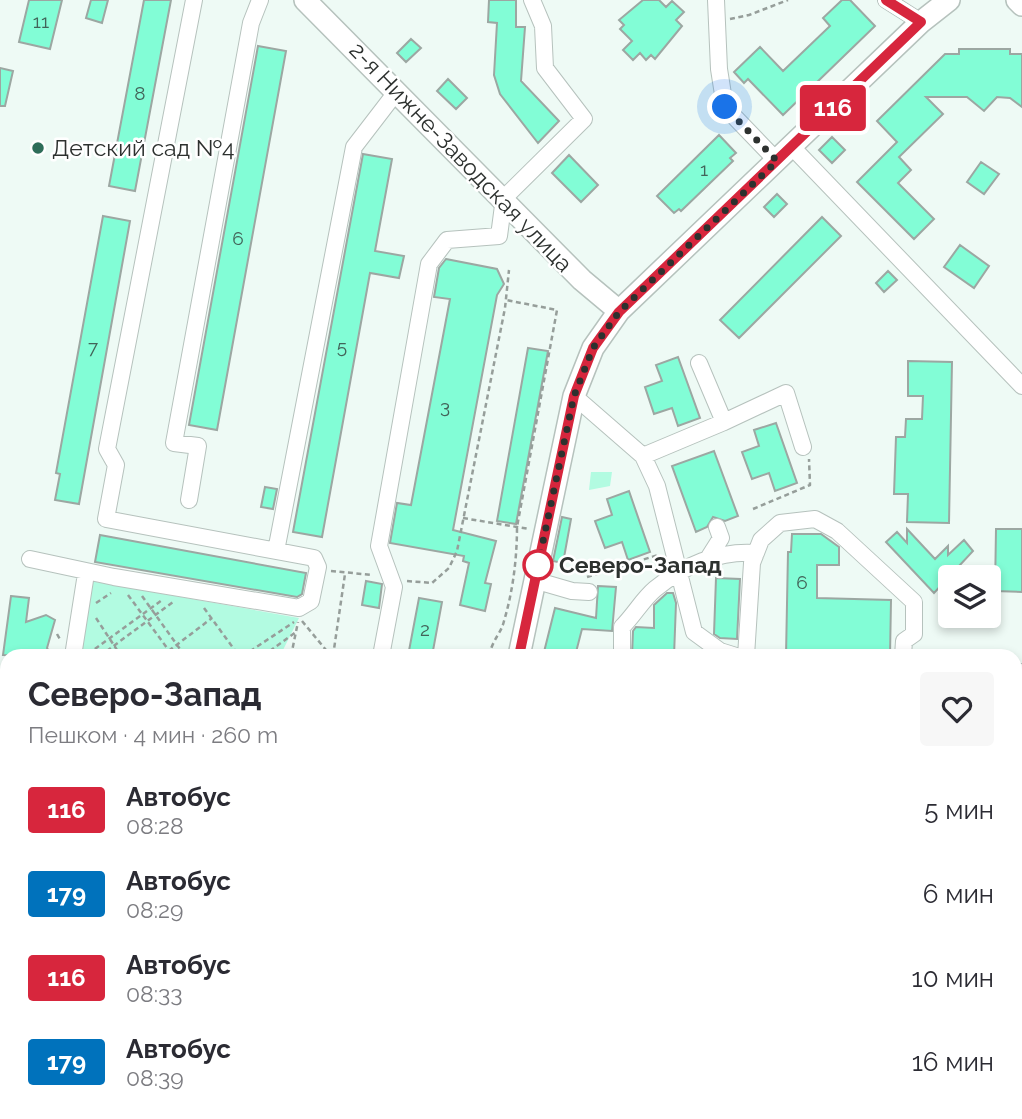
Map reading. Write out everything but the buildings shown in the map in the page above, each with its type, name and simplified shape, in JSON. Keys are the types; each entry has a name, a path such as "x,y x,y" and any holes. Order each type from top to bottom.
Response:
{"main road":[{"name":"2-я Нижне-Заводская улица","path":"305,0 504,198 582,280 619,312"},
{"path":"520,649 574,396 593,348 619,312 921,22 949,0"},
{"path":"1017,0 1022,5"}],"street":[{"path":"30,559 114,577 299,608 312,601 318,568 314,558 106,519 116,465 107,449 194,0"},
{"path":"189,500 198,446 174,443 251,23 260,0"},
{"path":"382,649 394,587 379,546 429,264 447,240 499,236 504,198 584,119 545,68 544,26 532,0"},
{"path":"716,0 725,107 785,155 1022,386"},
{"path":"886,0 921,22"},
{"path":"276,551 354,147 397,91"},
{"path":"699,363 724,422"},
{"path":"643,456 786,394 803,447"},
{"path":"574,396 643,456 657,486 694,632 717,649"},
{"path":"746,649 752,563 761,540 780,523 815,519 837,531 914,602 914,634 904,640 903,649"},
{"path":"709,557 721,538 717,527"},
{"path":"622,649 622,626 639,610 653,590 709,557 756,554"},
{"path":"74,649 85,580"},
{"path":"534,580 572,591 589,592"}],"path":[{"path":"717,21 750,15 788,0"},
{"path":"318,568 345,574 389,575 414,583 432,583 449,568 457,551 506,300 509,270"},
{"path":"490,649 492,639 503,625 517,556 517,527 557,310 506,300"},
{"path":"753,509 810,485 809,456 803,447"},
{"path":"463,518 545,531"},
{"path":"558,586 675,551"},
{"path":"333,649 345,574"},
{"path":"116,649 89,608 121,586 168,649"},
{"path":"136,589 179,649"},
{"path":"94,649 171,594"},
{"path":"110,649 182,596"},
{"path":"198,599 236,649"},
{"path":"170,649 212,618"},
{"path":"299,618 326,649"},
{"path":"292,649 299,618"},
{"path":"253,649 299,618"},
{"path":"123,628 129,635"},
{"path":"273,649 296,632"},
{"path":"261,644 265,649"}],"green space":[{"path":"591,472 612,472 610,486 589,490"},
{"path":"85,580 299,618 284,649 74,649"}],"bus line":[{"name":"116","path":"520,649 574,396 593,348 619,312 793,148 921,22 886,0"}],"place":[{"name":"Детский сад №4","path":"38,148"},
{"name":"Северо-Запад","path":"538,565"}],"route":[{"path":"538,565 574,396 593,348 619,312 777,161 725,107"}]}
